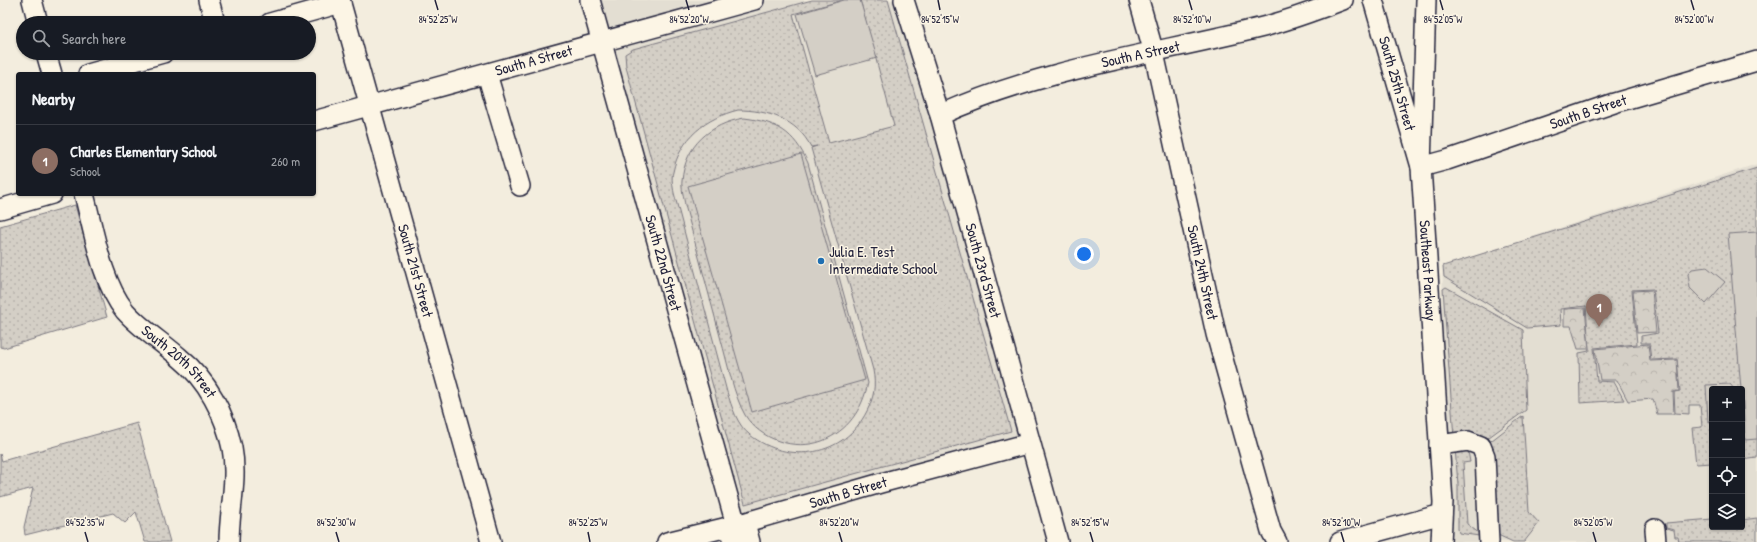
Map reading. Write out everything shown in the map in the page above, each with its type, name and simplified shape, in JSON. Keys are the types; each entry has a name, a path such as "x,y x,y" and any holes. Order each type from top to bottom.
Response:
{"street":[{"path":"32,0 36,16"},
{"path":"209,0 213,16"},
{"name":"South 22nd Street","path":"590,0 736,529 750,542"},
{"name":"South A Street","path":"316,120 754,0"},
{"name":"South 23rd Street","path":"904,0 940,115 1058,542"},
{"name":"South 24th Street","path":"1139,0 1154,53 1215,330 1271,531 1277,542"},
{"name":"South A Street","path":"940,115 963,104 1071,69 1154,53 1264,27 1343,0"},
{"name":"South 25th Street","path":"1373,0 1421,167"},
{"name":"Southeast Parkway","path":"1426,0 1421,167 1439,445 1442,514 1441,542"},
{"path":"293,16 340,2"},
{"name":"South 21st Street","path":"340,2 491,542"},
{"path":"48,60 51,72"},
{"path":"95,72 138,60"},
{"name":"South B Street","path":"1421,167 1447,160 1624,100 1757,61"},
{"path":"487,74 520,186"},
{"path":"0,209 45,196"},
{"name":"South 20th Street","path":"85,196 106,274 118,300 140,327 182,359 198,376 212,394 222,416 230,440 235,464 230,542"},
{"path":"1439,445 1468,441 1481,446 1485,456 1490,542"},
{"name":"South B Street","path":"667,542 736,529 1030,443"},
{"path":"1340,542 1442,514"}],"shaded area":[{"name":"Julia E. Test Intermediate School","path":"590,0 904,0 1030,443 736,525"},
{"path":"1757,164 1757,542 1441,542 1439,445 1443,266"}],"green space":[{"path":"812,0 844,0 793,14 829,143 894,126 860,0 888,0 1011,431 745,504 626,67 625,54 633,49","holes":["738,110 749,110 770,114 780,118 798,129 811,147 817,146 811,148 873,370 873,396 867,411 857,426 844,438 830,447 814,452 798,453 782,450 765,444 745,431 738,421 727,392 674,193 672,174 676,160 688,140 696,131 715,118"]},
{"path":"844,0 860,0 877,58 815,75 797,14"},
{"path":"744,118 766,122 783,130 797,143 803,152 808,163 868,383 858,411 846,425 831,437 812,444 790,444 769,437 752,424 745,415 737,398 731,378 685,205 682,190 684,168 694,147 701,138 720,125"},
{"path":"801,154 865,380 752,412 688,186"},
{"path":"1757,168 1757,458 1745,460 1745,386 1709,386 1709,463 1696,464 1692,428 1702,427 1700,405 1689,405 1689,414 1675,413 1674,392 1680,391 1677,359 1651,360 1649,343 1641,343 1641,336 1658,333 1653,289 1632,290 1637,344 1594,348 1597,381 1614,382 1624,400 1580,403 1579,353 1589,351 1586,306 1560,309 1561,325 1527,328 1444,277 1443,266"},
{"path":"75,205 107,317 4,348 0,347 0,226"},
{"path":"1757,232 1757,439 1745,440 1745,386 1741,386 1728,234"},
{"path":"1707,267 1725,282 1706,304 1690,288 1688,274 1692,269"},
{"path":"1446,287 1523,330 1526,410 1485,440 1454,438 1443,289"},
{"path":"1652,290 1656,332 1637,333 1633,291"},
{"path":"1585,308 1589,349 1578,349 1571,326 1564,326 1564,309"},
{"path":"1648,344 1650,361 1677,360 1679,391 1673,392 1674,414 1657,414 1653,399 1628,401 1617,380 1600,380 1595,349"},
{"path":"1730,384 1732,386 1709,386 1709,421 1708,421 1706,385"},
{"path":"1523,416 1529,512 1539,523 1524,542 1513,542 1498,535 1487,444"},
{"path":"137,423 170,542 145,542 136,512 125,523 113,513 25,535 24,527 33,488 0,497 0,454 2,461"},
{"path":"1467,446 1470,462 1463,463 1467,524 1480,534 1479,536 1459,533 1458,529 1458,484 1455,448"},
{"path":"1757,518 1757,542 1679,542 1678,537 1675,537 1674,530 1666,528 1666,523 1709,519 1709,530 1745,530 1745,520"}],"place":[{"name":"Julia E. Test Intermediate School","path":"821,261"},
{"name":"Charles Elementary School","path":"1599,327"}]}
